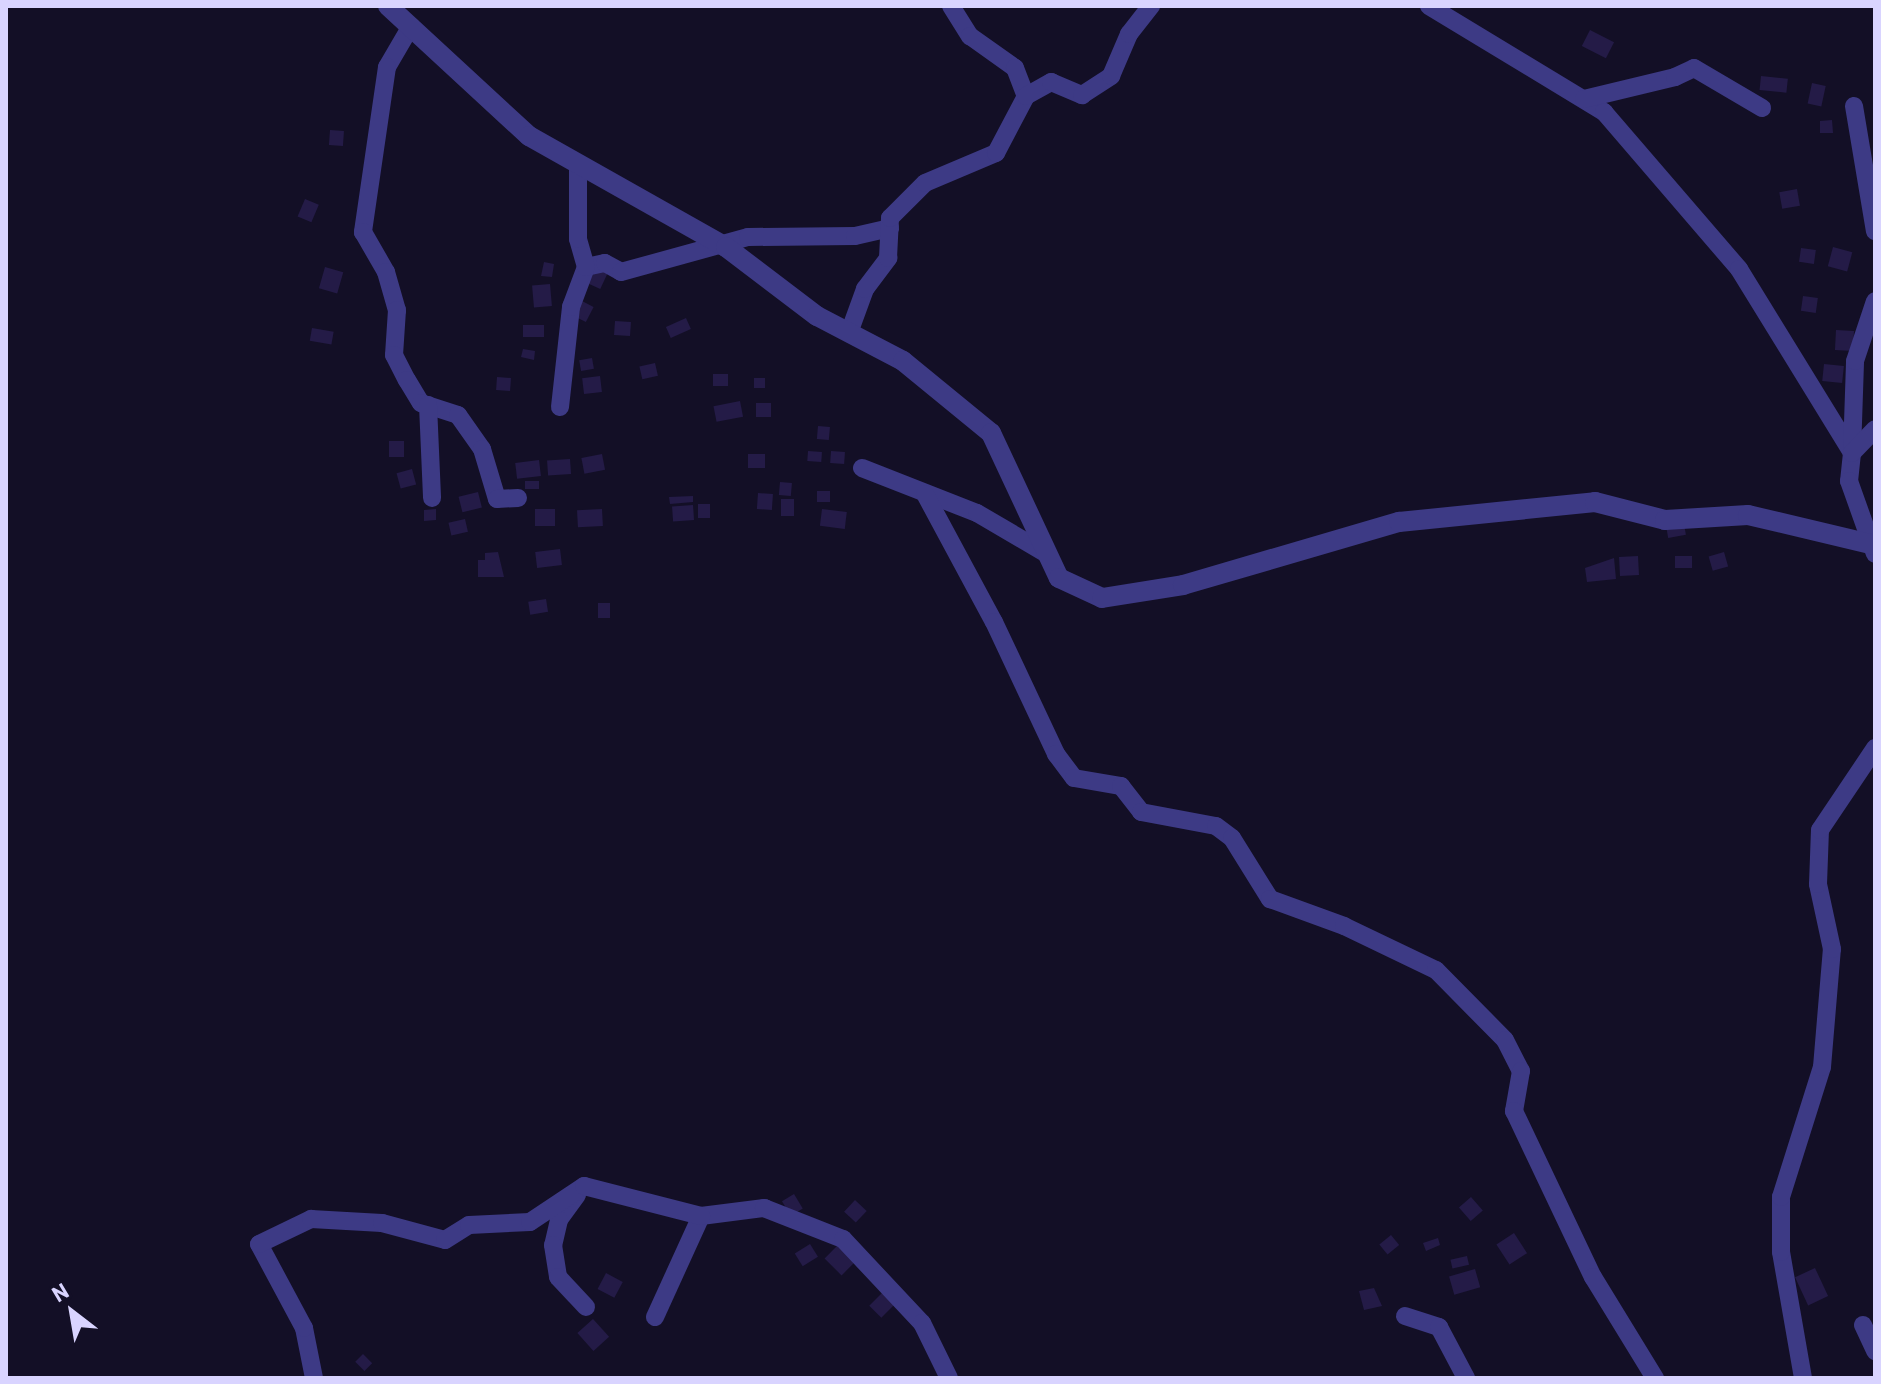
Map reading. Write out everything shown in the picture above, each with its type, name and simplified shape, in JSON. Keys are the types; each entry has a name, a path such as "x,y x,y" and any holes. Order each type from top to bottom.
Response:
{"street":[{"path":"388,6 529,136 726,247 817,316 903,361 991,433 1059,578 1102,598 1183,585 1399,522 1595,502 1665,520 1748,515 1875,544"},
{"path":"951,6 970,36 1015,68 1026,96"},
{"path":"849,333 865,289 888,258 890,218 925,183 996,153 1026,96 1051,82 1082,95 1111,76 1129,34 1151,6"},
{"path":"1429,6 1604,112 1739,269 1852,453"},
{"path":"411,26 387,67 363,232 386,272 397,310 394,355 421,403 458,415 482,449 497,499 518,498"},
{"path":"1584,99 1675,77 1694,68 1762,108"},
{"path":"1854,106 1875,231"},
{"path":"560,407 571,307 586,267 578,239 578,164"},
{"path":"586,267 605,263 621,272 763,235 855,236 890,228"},
{"path":"1875,301 1855,361 1849,481 1875,544 1875,554"},
{"path":"428,405 432,498"},
{"path":"1852,453 1875,429"},
{"path":"862,468 894,476 925,494 977,513 1047,554"},
{"path":"925,494 948,544 994,622 1056,754 1074,778 1121,786 1141,812 1216,826 1232,838 1270,899 1344,926 1436,970 1505,1040 1521,1071 1514,1111 1593,1277 1655,1378"},
{"path":"1803,1378 1781,1252 1781,1197 1822,1067 1832,949 1818,884 1820,830 1875,748"},
{"path":"584,1186 559,1220 553,1245 558,1277 586,1307"},
{"path":"314,1378 304,1328 259,1244 311,1219 382,1223 445,1240 469,1225 530,1222 584,1186 701,1216 764,1208 843,1239 922,1323 949,1378"},
{"path":"655,1317 701,1216"},
{"path":"1405,1316 1439,1327 1466,1378"},
{"path":"1863,1325 1875,1351"}],"building":[{"path":"1590,30 1614,42 1606,58 1582,46"},
{"path":"1761,76 1788,79 1786,93 1760,90"},
{"path":"1812,83 1826,86 1821,106 1808,104"},
{"path":"1832,120 1833,133 1820,133 1820,121"},
{"path":"330,130 344,131 343,146 329,145"},
{"path":"1797,189 1800,206 1782,209 1779,192"},
{"path":"305,199 319,205 311,222 298,216"},
{"path":"1833,247 1852,252 1847,271 1828,266"},
{"path":"1801,248 1816,250 1814,264 1799,262"},
{"path":"544,262 554,264 552,277 541,276"},
{"path":"596,265 609,271 600,289 588,283"},
{"path":"325,267 343,272 337,293 319,288"},
{"path":"550,284 552,306 534,307 532,286"},
{"path":"1803,296 1818,298 1816,313 1801,311"},
{"path":"582,301 594,307 586,322 574,316"},
{"path":"686,318 691,329 671,338 666,327"},
{"path":"615,321 631,322 630,336 614,335"},
{"path":"523,325 544,325 544,337 523,337"},
{"path":"312,328 334,332 331,345 310,341"},
{"path":"1836,330 1854,331 1853,351 1835,350"},
{"path":"523,349 535,351 534,360 521,357"},
{"path":"592,358 594,369 581,371 579,360"},
{"path":"655,363 658,376 642,379 639,367"},
{"path":"1824,364 1844,366 1842,383 1822,381"},
{"path":"713,374 728,374 728,386 713,386"},
{"path":"600,376 602,392 584,394 582,378"},
{"path":"497,377 511,378 510,391 496,390"},
{"path":"754,378 765,378 765,388 754,388"},
{"path":"740,401 743,417 717,422 713,406"},
{"path":"756,403 771,403 771,417 756,417"},
{"path":"818,426 830,427 829,440 817,439"},
{"path":"389,441 404,441 404,457 389,457"},
{"path":"808,451 822,452 821,462 807,461"},
{"path":"831,451 845,452 844,464 830,463"},
{"path":"602,454 605,470 584,474 581,458"},
{"path":"748,454 765,454 765,468 748,468"},
{"path":"570,459 571,474 548,476 547,461"},
{"path":"539,460 541,476 517,479 515,463"},
{"path":"412,469 416,484 401,489 397,473"},
{"path":"525,481 539,481 539,489 525,489"},
{"path":"780,482 792,483 791,496 779,495"},
{"path":"817,491 830,491 830,502 817,502"},
{"path":"478,492 482,508 462,512 459,497"},
{"path":"758,493 773,494 772,510 757,509"},
{"path":"693,496 693,502 670,504 669,497"},
{"path":"781,499 794,499 794,516 781,516"},
{"path":"698,504 710,504 710,518 698,518"},
{"path":"693,505 694,520 673,521 672,506"},
{"path":"436,509 436,520 424,521 424,510"},
{"path":"535,509 555,509 555,526 535,526"},
{"path":"602,509 603,526 578,527 577,510"},
{"path":"822,509 847,512 845,529 820,526"},
{"path":"465,519 468,532 451,535 448,523"},
{"path":"1684,524 1686,535 1668,538 1666,527"},
{"path":"560,549 562,565 537,568 535,552"},
{"path":"498,552 504,577 478,577 478,560 485,560 485,553"},
{"path":"1724,552 1728,566 1713,571 1709,556"},
{"path":"1638,556 1639,575 1620,576 1619,557"},
{"path":"1675,556 1692,556 1692,568 1675,568"},
{"path":"1614,558 1616,579 1587,582 1585,568"},
{"path":"546,599 548,612 530,615 528,602"},
{"path":"598,603 610,603 610,618 598,618"},
{"path":"794,1194 803,1209 791,1216 782,1201"},
{"path":"1471,1197 1483,1211 1471,1221 1459,1207"},
{"path":"855,1200 867,1211 856,1223 844,1212"},
{"path":"1514,1233 1527,1253 1509,1265 1496,1244"},
{"path":"1391,1235 1399,1245 1388,1255 1379,1244"},
{"path":"1438,1238 1440,1245 1426,1251 1423,1243"},
{"path":"810,1244 818,1257 803,1266 795,1254"},
{"path":"838,1245 855,1262 842,1275 825,1258"},
{"path":"1467,1256 1469,1265 1452,1269 1450,1260"},
{"path":"1815,1268 1828,1296 1808,1305 1795,1277"},
{"path":"1475,1269 1480,1287 1454,1295 1449,1276"},
{"path":"606,1273 623,1282 614,1298 598,1289"},
{"path":"1374,1288 1382,1306 1364,1310 1359,1291"},
{"path":"882,1293 894,1305 881,1318 869,1306"},
{"path":"593,1319 609,1337 593,1351 577,1333"},
{"path":"363,1354 372,1363 364,1371 355,1362"}]}
